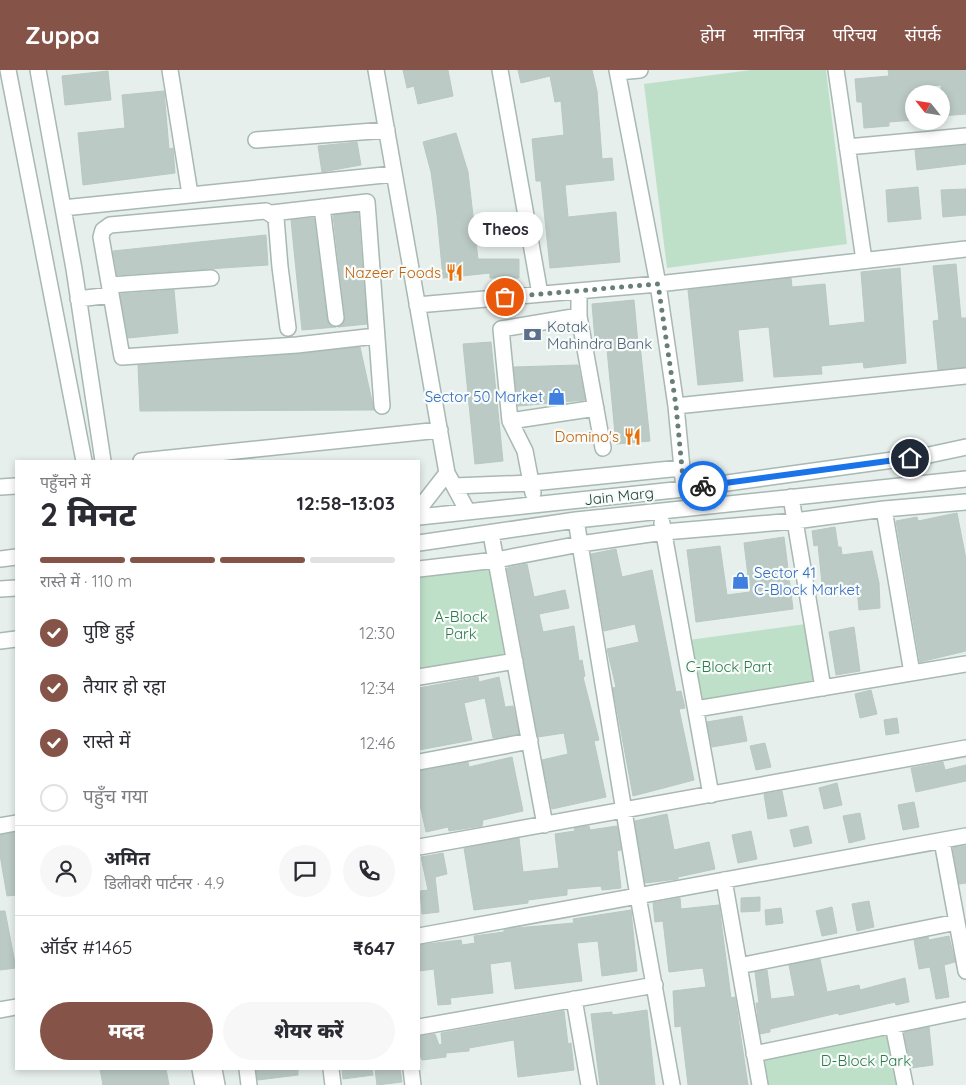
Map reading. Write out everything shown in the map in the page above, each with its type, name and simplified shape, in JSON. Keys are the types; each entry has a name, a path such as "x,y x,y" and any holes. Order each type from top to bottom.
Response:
{"street":[{"path":"8,70 84,460"},
{"path":"38,70 63,208 103,460"},
{"path":"170,70 190,194"},
{"path":"376,70 440,430 451,480 468,512"},
{"path":"500,70 540,294"},
{"path":"640,70 618,71 658,284 676,406 684,489"},
{"path":"836,70 864,260"},
{"path":"256,140 387,130"},
{"path":"848,147 966,136"},
{"path":"63,208 394,174"},
{"path":"272,213 367,202 382,406"},
{"path":"322,207 336,318"},
{"path":"288,328 276,218 272,213 266,210 110,225 103,230 101,237 122,357 297,345 376,336"},
{"path":"417,305 658,284 966,249"},
{"path":"78,299 110,290 212,278"},
{"path":"579,291 580,316 603,448"},
{"path":"533,505 532,483 526,451 510,421 501,328 580,316"},
{"path":"676,406 966,376"},
{"path":"510,421 596,408"},
{"path":"151,460 440,430"},
{"name":"Jain Marg","path":"420,517 684,489 929,455 966,447"},
{"path":"420,508 451,480 532,483 681,468"},
{"path":"420,569 496,560 580,544 664,532 795,521 884,508 966,501 964,480"},
{"name":"Jain Marg","path":"420,543 491,534 576,520 964,480"},
{"path":"0,487 15,486"},
{"path":"791,497 823,688"},
{"path":"884,508 912,673"},
{"path":"660,511 712,795"},
{"path":"576,520 638,896 672,1085"},
{"path":"491,534 545,825"},
{"path":"0,559 15,557"},
{"path":"0,589 15,588"},
{"path":"0,641 15,639"},
{"path":"420,677 515,661"},
{"path":"696,709 966,664"},
{"path":"420,762 530,741"},
{"path":"420,847 966,748"},
{"path":"0,826 15,823"},
{"path":"420,936 966,836"},
{"path":"942,840 966,971"},
{"path":"724,880 760,1085"},
{"path":"739,966 957,922"},
{"path":"420,1027 655,985"},
{"path":"574,999 588,1085"},
{"path":"0,1010 15,1007"},
{"path":"754,1054 966,1010"},
{"path":"894,1025 905,1085"},
{"path":"200,1070 203,1085"},
{"path":"214,1070 217,1085"},
{"path":"247,1070 250,1085"},
{"path":"331,1070 333,1085"},
{"path":"411,1070 413,1085"}],"green space":[{"path":"751,70 826,70 847,244 667,268 644,84"},
{"name":"A-Block Park","path":"490,554 511,659 420,674 420,561"},
{"name":"C-Block Part","path":"806,624 819,685 700,702 689,640"},
{"name":"D-Block Park","path":"889,1030 900,1085 762,1085 757,1055"}],"building":[{"path":"403,70 448,70 453,96 418,104 414,86 407,88"},
{"path":"518,70 592,70 597,91 602,159 612,158 614,180 565,185 568,217 616,212 620,262 550,268 541,181 536,181 532,139 564,135 561,101 555,102 550,76 521,83"},
{"path":"888,70 966,70 966,114 950,115 950,85 905,85 905,121 889,122 889,126 864,128 862,102 857,102 855,79 889,76"},
{"path":"108,71 111,100 65,105 62,76"},
{"path":"164,91 169,149 173,148 175,173 83,185 78,133 125,128 122,95"},
{"path":"456,133 468,172 478,259 519,259 519,278 490,278 490,273 443,278 431,172 423,142"},
{"path":"357,142 361,165 322,172 318,146"},
{"path":"966,145 966,164 917,170 915,150"},
{"path":"918,187 921,219 888,222 886,190"},
{"path":"966,189 966,215 943,217 941,190"},
{"path":"358,212 367,324 338,327 344,322 345,317 333,215"},
{"path":"314,218 327,319 329,324 336,327 302,330 291,220"},
{"path":"266,235 268,265 117,275 113,251"},
{"path":"956,264 961,318 966,318 966,367 938,370 933,321 939,320 933,266"},
{"path":"900,268 906,363 864,368 863,362 821,366 822,374 774,377 769,327 738,330 743,381 698,385 688,290 791,278 792,287 825,284 829,326 865,322 861,272"},
{"path":"174,290 178,333 128,338 120,294"},
{"path":"634,300 650,441 616,444 606,339 595,340 592,304"},
{"path":"491,342 503,461 475,464 463,344"},
{"path":"360,347 374,410 140,411 138,365 298,354"},
{"path":"578,365 585,400 518,406 514,367"},
{"path":"957,513 966,559 966,651 920,662 896,521 917,517 918,521"},
{"path":"835,527 838,547 841,547 842,555 872,551 879,583 880,608 859,610 857,587 823,593 818,545 814,546 812,531"},
{"path":"784,537 793,609 696,622 687,550 720,546 727,595 750,592 744,543"},
{"path":"616,549 622,577 652,570 676,692 681,691 685,708 679,709 694,780 633,796 613,688 616,687 607,649 639,642 635,624 604,631 591,554"},
{"path":"527,564 534,597 565,590 569,608 539,614 543,632 574,626 579,661 582,660 585,676 583,677 599,740 594,741 606,797 552,809 542,760 568,754 564,733 538,737 507,568"},
{"path":"854,627 860,671 836,675 829,632"},
{"path":"478,677 479,682 499,677 505,707 513,706 519,734 493,738 485,698 464,703 472,740 420,750 420,688"},
{"path":"871,690 877,714 860,718 855,694"},
{"path":"742,716 747,741 712,747 707,722"},
{"path":"897,718 899,733 886,735 884,720"},
{"path":"765,743 771,767 756,770 750,746"},
{"path":"512,757 523,811 483,820 482,826 449,831 448,827 426,832 420,805 420,771 468,762 469,767"},
{"path":"943,762 945,770 966,765 966,781 916,792 911,768"},
{"path":"837,783 842,805 824,809 819,788"},
{"path":"782,791 787,816 768,819 764,794"},
{"path":"914,802 919,827 903,830 898,805"},
{"path":"860,813 865,839 849,843 843,816"},
{"path":"667,814 674,850 709,842 715,869 678,877 678,879 645,883 635,821"},
{"path":"589,826 590,830 617,826 621,850 617,851 621,888 602,890 601,886 567,889 567,895 528,900 528,903 474,910 464,848 519,838 523,872 559,868 555,834 575,831 574,828"},
{"path":"808,826 812,843 794,847 790,830"},
{"path":"751,831 757,859 738,863 732,835"},
{"path":"15,832 15,895 7,896 0,855 0,835"},
{"path":"966,846 966,883 959,884 953,848"},
{"path":"443,853 447,874 435,877 439,912 422,914 420,891 428,890 421,857"},
{"path":"760,897 760,911 741,912 741,898"},
{"path":"680,898 681,909 719,905 731,998 735,997 748,1085 688,1085 681,1026 675,1027 673,991 706,987 703,968 669,972 663,921 655,922 653,903"},
{"path":"869,901 874,927 857,931 852,904"},
{"path":"832,907 837,933 822,936 816,911"},
{"path":"781,908 783,923 766,925 765,910"},
{"path":"631,910 637,971 602,976 598,941 577,943 582,981 515,989 511,961 490,964 493,993 450,998 451,1004 438,1005 434,969 420,971 420,945 461,940 462,945 475,943 474,936 504,932 504,930 516,928 574,923 573,919"},
{"path":"0,911 5,911 15,968 0,970"},
{"path":"949,936 955,962 944,965 949,997 936,999 930,967 919,969 914,940 928,937 929,940"},
{"path":"820,959 827,992 859,985 860,990 905,978 909,1002 896,1005 895,1002 839,1015 838,1013 770,1029 770,1032 760,1034 755,972 767,970 771,999 795,996 789,965"},
{"path":"647,1010 655,1085 600,1085 591,1014 612,1012 612,1015"},
{"path":"564,1011 568,1044 571,1043 574,1070 518,1077 514,1040 469,1048 469,1051 446,1053 446,1057 422,1060 420,1056 420,1036 435,1034 439,1045 442,1044 441,1033"},
{"path":"929,1027 933,1065 911,1068 904,1032"},
{"path":"100,1070 166,1070 169,1085 103,1085"},
{"path":"256,1070 298,1070 298,1075 258,1080"},
{"path":"342,1070 372,1070 373,1075 343,1079"},
{"path":"375,1070 400,1070 402,1082 377,1085"}],"way so far":[{"path":"505,297 658,284 676,406 684,489 703,486"}],"place":[{"name":"Nazeer Foods","path":"455,272"},
{"name":"Theos","path":"505,297"},
{"name":"Kotak Mahindra Bank","path":"533,335"},
{"name":"Sector 50 Market","path":"557,396"},
{"name":"Domino's","path":"633,436"},
{"name":"Sector 41 C-Block Market","path":"740,581"}],"route":[{"path":"703,486 910,458"}]}
